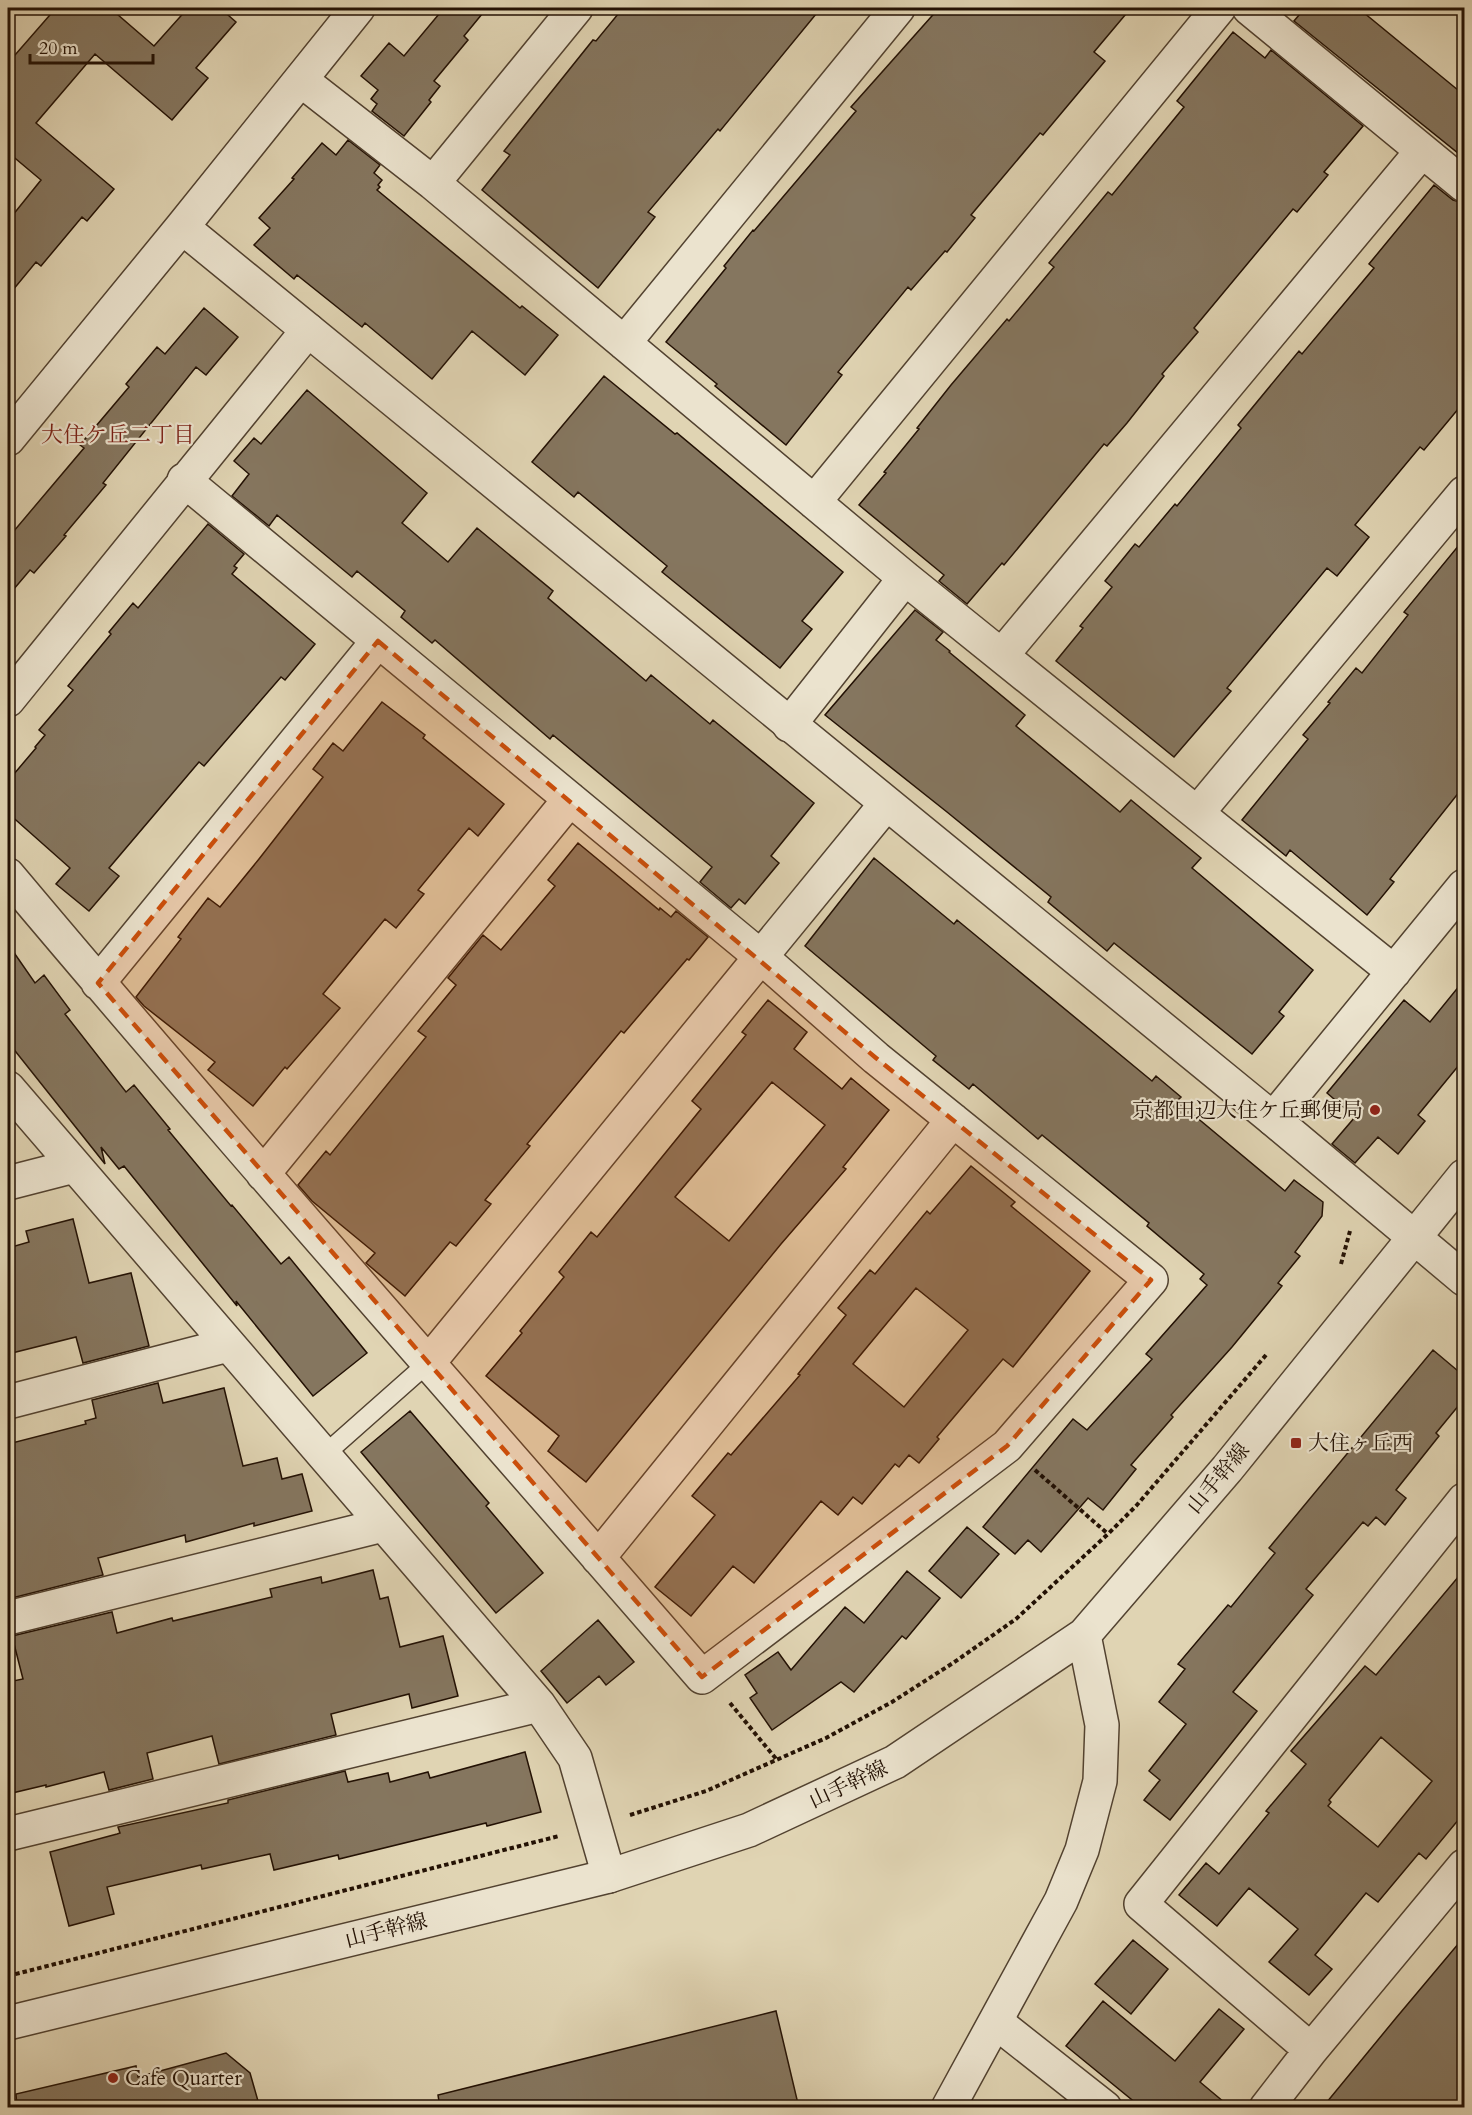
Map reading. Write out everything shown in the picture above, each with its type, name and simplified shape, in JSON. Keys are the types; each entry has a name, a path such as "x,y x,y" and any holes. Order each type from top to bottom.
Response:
{"street":[{"path":"8,439 358,8"},
{"path":"433,183 576,8"},
{"path":"624,343 898,8"},
{"path":"814,502 1219,8"},
{"path":"1249,8 1464,185"},
{"path":"301,80 433,183 905,578 1394,972"},
{"path":"1002,656 1422,150"},
{"path":"182,227 1273,1119 1464,1279"},
{"path":"8,700 184,480 308,330"},
{"path":"8,875 263,1174 702,1677 1007,1446 1150,1280 876,1058 761,957 184,480"},
{"path":"1198,812 1464,494"},
{"path":"789,725 905,578"},
{"path":"98,983 378,641"},
{"path":"263,1174 570,799"},
{"path":"429,1362 886,804"},
{"path":"1273,1119 1464,886"},
{"path":"8,1088 539,1705 575,1758 609,1876"},
{"path":"597,1558 953,1120"},
{"path":"8,1183 74,1166"},
{"name":"山手幹線","path":"8,2023 609,1876 749,1830 895,1762 1084,1635 1227,1469 1464,1176"},
{"path":"8,1402 228,1345"},
{"path":"1311,2050 1141,1904 1464,1500"},
{"path":"8,1618 383,1525"},
{"path":"948,2108 1061,1901 1082,1850 1100,1781 1102,1725 1084,1635"},
{"path":"8,1834 539,1705"},
{"path":"1266,2108 1311,2050 1464,1866"},
{"path":"996,2022 1106,2108"}],"lane":[{"path":"324,1455 429,1362"}],"path":[{"path":"1340,1270 1351,1226"},
{"path":"629,1815 706,1791 826,1738 892,1702 1016,1619 1136,1506 1272,1349"},
{"path":"1007,1446 1108,1534"},
{"path":"8,1976 564,1835"}],"highlighted area":[{"path":"378,641 876,1058 1151,1280 1007,1446 702,1677 98,983"}],"building":[{"path":"56,8 110,8 154,46 188,8 220,8 236,22 196,68 208,78 172,120 95,54 36,123 114,189 87,221 82,217 41,266 36,262 8,296 8,221 41,180 10,154 8,156 8,63"},
{"path":"444,8 487,8 464,36 468,40 434,81 440,86 429,100 431,102 404,136 372,111 377,104 371,99 378,90 361,76 389,43 404,56"},
{"path":"623,8 821,8 720,131 718,129 648,212 655,217 598,288 482,190 510,155 504,151 593,40 596,41"},
{"path":"939,8 1131,8 1094,52 1105,61 1043,135 1040,133 971,215 975,218 947,252 945,251 911,290 908,287 838,372 842,375 786,445 666,342 726,268 724,266 753,230 856,111 851,107"},
{"path":"1305,8 1358,8 1464,95 1464,161 1458,156 1459,154 1294,21"},
{"path":"1233,32 1265,58 1271,50 1363,126 1324,172 1328,175 1297,212 1293,209 1194,328 1198,332 1162,374 1164,376 1127,423 1107,446 1104,444 1004,565 1002,563 967,604 939,581 944,575 859,505 886,473 884,472 951,385 1054,267 1049,263 1108,192 1112,195 1184,107 1177,101"},
{"path":"348,140 380,165 374,173 382,180 377,190 520,308 522,306 558,335 525,375 472,331 432,379 365,323 362,327 297,275 294,279 254,245 270,228 259,218 322,143 336,155"},
{"path":"1434,185 1453,200 1464,203 1464,402 1424,450 1420,447 1355,525 1369,537 1337,576 1327,568 1227,688 1231,691 1174,757 1056,661 1083,628 1080,626 1112,587 1105,581 1135,544 1139,547 1175,504 1177,506 1241,428 1238,425 1299,351 1302,354 1374,268 1369,264"},
{"path":"204,308 238,337 206,375 196,367 103,483 106,485 64,535 66,536 34,573 30,570 8,596 8,538 84,448 80,445 129,387 126,384 157,347 165,354"},
{"path":"604,376 675,434 677,433 843,572 802,621 812,629 780,668 662,572 667,566 578,492 574,497 532,462"},
{"path":"307,390 427,493 402,523 448,562 477,528 553,591 548,598 646,681 651,675 710,724 713,720 814,803 771,856 779,863 745,904 739,899 731,908 700,882 712,867 553,735 550,739 435,640 432,643 401,617 405,611 357,571 352,577 277,515 269,526 232,496 249,474 234,461 254,438 261,444"},
{"path":"208,524 244,554 234,566 237,568 232,574 315,644 285,680 281,677 204,766 199,762 109,868 119,876 89,911 56,884 70,868 8,813 8,781 45,735 39,730 73,690 68,686 111,634 109,632 133,603 138,608"},
{"path":"1464,539 1464,786 1390,879 1394,882 1367,915 1290,850 1286,856 1242,820 1308,739 1303,735 1330,703 1328,702 1356,668 1362,673 1408,615 1404,612"},
{"path":"915,610 943,632 936,640 1025,715 1016,726 1120,812 1131,800 1201,858 1192,868 1313,970 1279,1012 1284,1016 1252,1054 1114,943 1107,951 1048,902 1051,897 825,715"},
{"path":"382,702 425,735 423,738 504,804 478,836 469,828 418,890 424,894 396,928 385,919 323,994 340,1008 287,1069 285,1067 253,1106 208,1070 215,1062 144,1006 136,997 181,939 178,937 208,898 220,907 323,777 313,769 333,743 343,751"},
{"path":"578,843 659,910 660,908 671,917 676,911 708,937 624,1033 621,1031 527,1144 530,1146 485,1200 491,1204 456,1246 450,1242 405,1296 366,1263 375,1253 312,1201 298,1185 326,1151 330,1155 426,1037 418,1031 456,985 448,978 483,935 501,950 555,886 548,880"},
{"path":"874,858 954,924 957,920 1152,1081 1156,1076 1181,1097 1177,1101 1285,1191 1294,1180 1323,1202 1322,1216 1295,1252 1300,1256 1278,1283 1282,1286 1131,1465 1136,1469 1103,1510 1088,1498 1041,1552 1028,1540 1015,1554 983,1527 1073,1419 1087,1430 1152,1359 1146,1354 1207,1285 1200,1279 1204,1274 1147,1226 1149,1223 1042,1135 1038,1139 973,1084 969,1089 933,1060 936,1056 805,946"},
{"path":"8,944 35,983 44,975 70,1010 65,1014 126,1092 134,1085 170,1129 168,1130 281,1264 289,1257 367,1353 313,1396 124,1166 119,1169 101,1147 105,1164 8,1042"},
{"path":"1464,980 1464,1059 1418,1115 1425,1121 1398,1154 1378,1137 1355,1163 1332,1144 1355,1117 1327,1093 1404,1000 1430,1022"},
{"path":"768,1000 807,1032 794,1049 842,1089 851,1078 889,1110 843,1167 846,1169 781,1244 586,1482 548,1451 559,1436 486,1376 564,1277 559,1272 591,1232 597,1237 701,1109 692,1101 746,1035 742,1032","holes":["772,1082 825,1125 729,1241 675,1197"]},
{"path":"971,1166 1015,1202 1011,1206 1090,1271 1013,1367 1003,1359 937,1437 939,1439 919,1463 909,1455 899,1467 895,1464 862,1504 853,1497 838,1515 821,1501 754,1583 733,1566 691,1616 655,1587 715,1515 692,1496 800,1375 798,1374 846,1315 838,1308 870,1270 875,1274 927,1211 930,1214","holes":["916,1288 968,1330 904,1407 853,1364"]},
{"path":"73,1219 89,1283 131,1273 149,1346 83,1363 76,1337 8,1354 8,1248 29,1242 26,1231"},
{"path":"1433,1350 1464,1376 1464,1399 1436,1433 1439,1436 1396,1490 1406,1498 1385,1525 1376,1517 1368,1526 1363,1522 1306,1589 1313,1595 1233,1692 1257,1711 1170,1820 1144,1800 1160,1780 1149,1771 1186,1724 1159,1702 1185,1669 1178,1664 1228,1605 1231,1607 1275,1553 1269,1548"},
{"path":"158,1383 163,1403 224,1388 243,1466 277,1458 282,1479 302,1474 312,1511 254,1526 254,1523 186,1542 185,1535 98,1558 103,1575 8,1599 8,1444 86,1424 85,1421 96,1418 92,1400"},
{"path":"410,1411 489,1503 486,1506 543,1573 496,1613 361,1452"},
{"path":"967,1527 999,1554 961,1598 929,1571"},
{"path":"373,1570 380,1599 388,1597 400,1647 443,1636 458,1696 412,1708 409,1694 331,1714 336,1735 219,1764 212,1736 147,1753 153,1779 109,1790 104,1772 8,1794 8,1682 23,1679 12,1636 112,1612 117,1633 172,1618 173,1621 272,1597 270,1589 321,1577 322,1583"},
{"path":"1464,1570 1464,1813 1426,1859 1419,1853 1378,1902 1366,1893 1315,1955 1332,1969 1309,1995 1269,1962 1298,1929 1249,1888 1217,1926 1179,1895 1206,1863 1219,1874 1269,1813 1266,1811 1306,1764 1291,1751 1365,1666 1376,1675","holes":["1381,1737 1432,1781 1378,1847 1328,1806 1331,1802 1329,1800"]},
{"path":"907,1571 940,1598 906,1639 902,1636 854,1692 841,1682 772,1730 750,1698 757,1693 745,1675 778,1652 791,1670 845,1607 864,1623"},
{"path":"598,1620 634,1662 606,1685 599,1676 567,1703 541,1671"},
{"path":"525,1752 541,1812 339,1859 338,1855 274,1870 270,1854 202,1869 201,1865 107,1887 114,1914 69,1926 50,1852 120,1833 118,1827 228,1803 228,1800 345,1771 348,1782 388,1773 390,1782 428,1772 430,1778"},
{"path":"1464,1937 1464,2108 1322,2108 1396,2018"},
{"path":"1133,1940 1168,1969 1131,2014 1095,1984"},
{"path":"1103,2001 1175,2061 1219,2009 1244,2029 1200,2082 1231,2108 1142,2108 1066,2046"},
{"path":"776,2011 799,2108 440,2108 438,2095"},
{"path":"226,2053 250,2073 260,2108 17,2108 16,2094 136,2066 138,2077"}],"place":[{"name":"京都田辺大住ケ丘郵便局","path":"1375,1110"},
{"name":"大住ヶ丘西","path":"1296,1443"},
{"name":"Cafe Quarter","path":"113,2078"}],"district":[{"name":"大住ケ丘二丁目","path":"118,434"}]}
